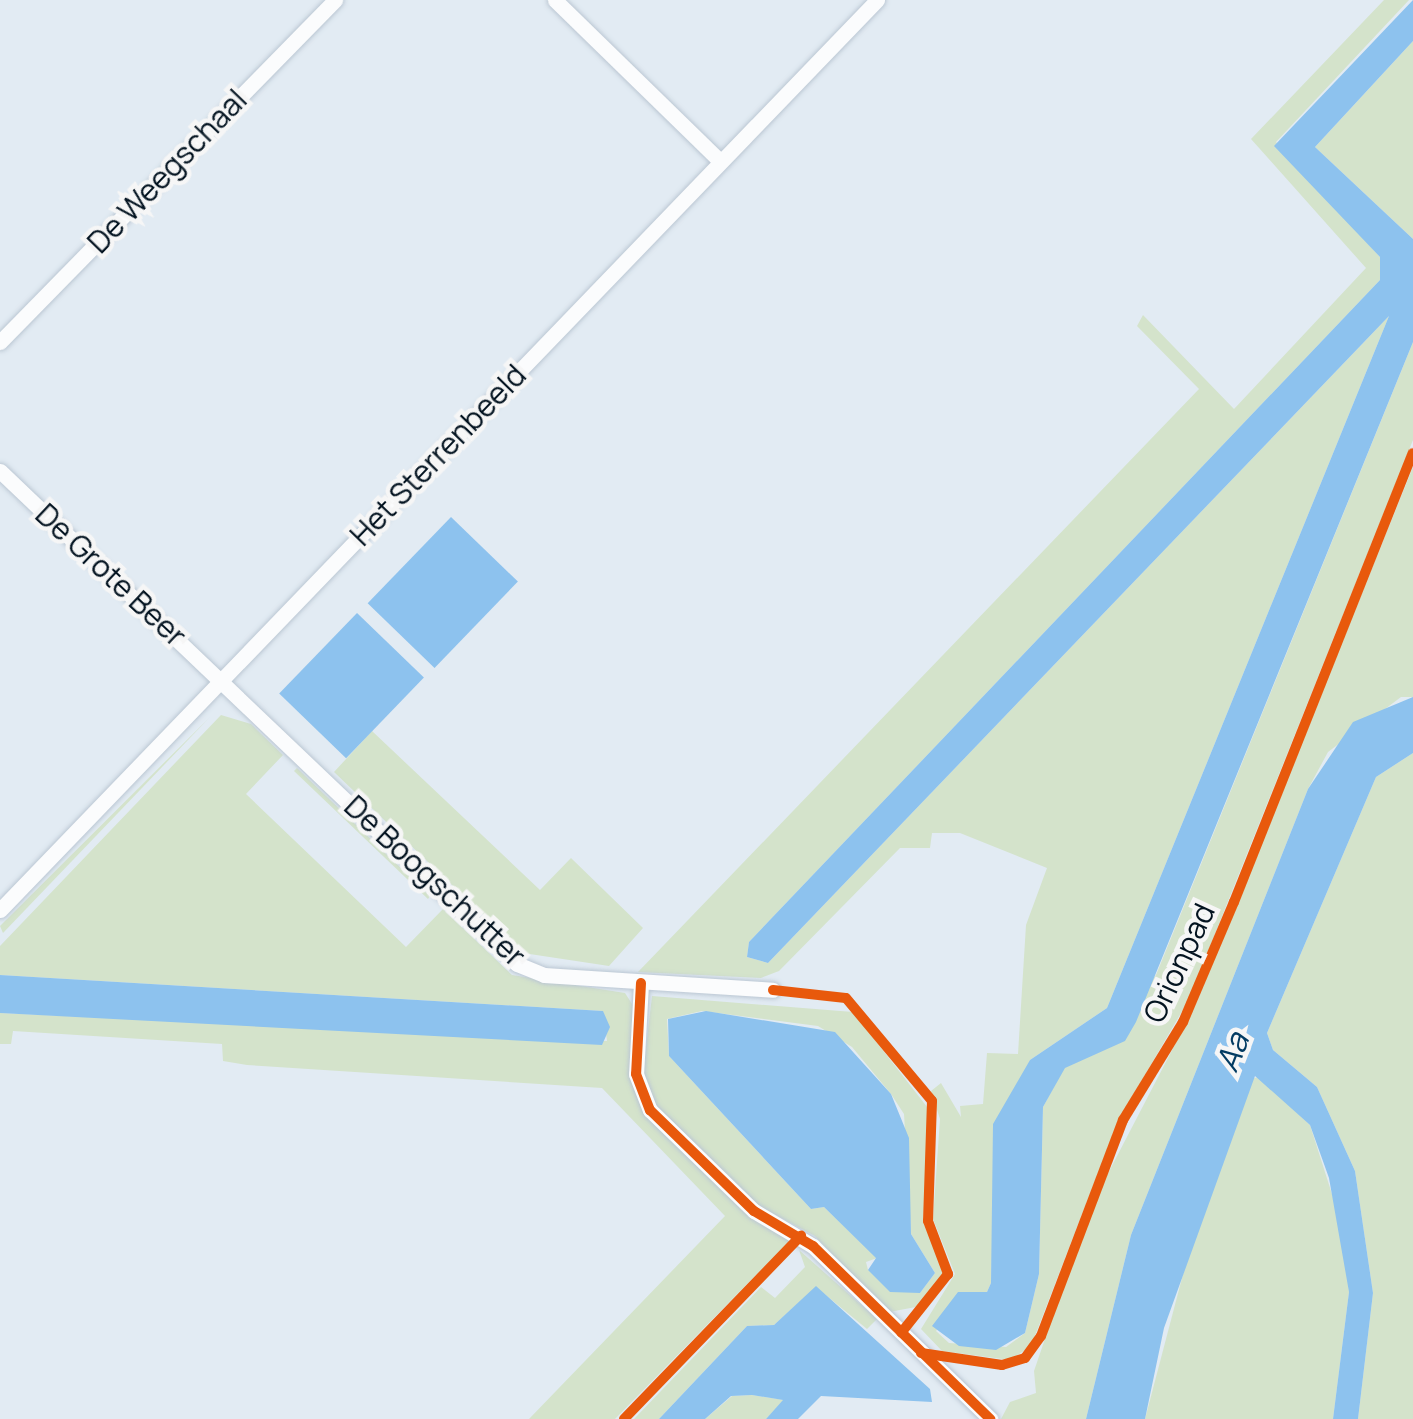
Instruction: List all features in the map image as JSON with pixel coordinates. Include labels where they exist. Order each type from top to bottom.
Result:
[{"type":"street","name":"De Weegschaal","points":[[0,342],[335,0]]},
{"type":"street","points":[[555,0],[720,161]]},
{"type":"street","name":"Het Sterrenbeeld","points":[[0,910],[877,0]]},
{"type":"street","name":"De Grote Beer","points":[[0,471],[222,680]]},
{"type":"street","name":"De Boogschutter","points":[[222,680],[517,964],[641,983],[773,990]]},
{"type":"street","points":[[641,983],[636,1074],[650,1110],[754,1211],[814,1246],[990,1419]]},
{"type":"green space","points":[[1384,0],[1409,0],[1276,142],[1380,257],[1380,280],[749,942],[747,957],[768,963],[1389,316],[1107,1008],[1030,1060],[995,1185],[991,1283],[987,1292],[965,1292],[936,1331],[949,1343],[1006,1347],[1025,1333],[1039,1274],[1043,1107],[1064,1068],[1156,975],[1413,342],[1413,440],[1188,1001],[1118,1121],[1031,1346],[1010,1360],[942,1351],[921,1329],[955,1274],[933,1219],[940,1119],[931,1091],[941,1083],[961,1117],[960,1106],[983,1104],[987,1053],[1018,1054],[1026,925],[1047,868],[960,833],[932,833],[930,848],[900,848],[779,971],[761,978],[638,972],[1199,389],[1137,326],[1143,315],[1234,409],[1366,268],[1251,139]]},
{"type":"green space","points":[[1413,41],[1413,239],[1315,147]]},
{"type":"green space","points":[[1413,467],[1413,697],[1401,697],[1328,752],[1308,789],[1131,1235],[1086,1419],[1001,1419],[1010,1402],[1036,1393],[1034,1371],[1089,1210],[1196,1004]]},
{"type":"green space","points":[[221,715],[251,724],[283,755],[246,794],[406,947],[443,909],[512,975],[625,993],[634,1007],[629,1075],[644,1114],[749,1215],[791,1239],[615,1419],[529,1419],[725,1216],[602,1088],[247,1065],[223,1061],[222,1044],[13,1031],[11,1044],[0,1044],[0,1013],[607,1041],[603,1011],[0,975],[0,946]]},
{"type":"green space","points":[[210,717],[3,933],[0,926]]},
{"type":"green space","points":[[372,731],[540,890],[571,858],[643,928],[609,966],[523,953],[334,772]]},
{"type":"green space","points":[[1413,753],[1413,1419],[1358,1419],[1373,1293],[1355,1171],[1317,1087],[1273,1050],[1267,1033],[1376,777]]},
{"type":"green space","points":[[297,768],[430,896],[428,899],[294,771]]},
{"type":"green space","points":[[652,996],[853,1012],[931,1112],[923,1222],[945,1274],[921,1306],[884,1313],[815,1236],[759,1206],[655,1105],[643,1074]],"holes":[[[702,1011],[818,1026],[852,1047],[904,1114],[911,1234],[935,1273],[920,1293],[868,1270],[866,1262],[877,1258],[824,1207],[811,1209],[669,1056],[667,1019]]]},
{"type":"green space","points":[[1259,1077],[1310,1125],[1345,1235],[1349,1292],[1333,1419],[1145,1419],[1187,1259],[1250,1079]]},
{"type":"green space","points":[[799,1250],[877,1319],[867,1329],[816,1287],[774,1325],[747,1326],[659,1419],[634,1419],[761,1287],[775,1298],[805,1267]]},
{"type":"green space","points":[[732,1396],[784,1400],[766,1419],[705,1419]]},
{"type":"water","points":[[1413,0],[1413,41],[1315,147],[1413,239],[1413,342],[1136,1022],[1125,1041],[1065,1068],[1043,1107],[1039,1274],[1025,1333],[996,1350],[959,1346],[932,1326],[958,1292],[987,1292],[991,1283],[993,1124],[1030,1060],[1107,1008],[1389,316],[768,963],[747,957],[749,942],[1380,280],[1380,257],[1274,146]]},
{"type":"water","points":[[451,517],[518,582],[435,668],[368,603]]},
{"type":"water","points":[[357,613],[424,678],[346,758],[279,694]]},
{"type":"water","name":"Aa","points":[[1413,697],[1413,753],[1376,777],[1267,1033],[1273,1050],[1317,1087],[1355,1171],[1373,1293],[1358,1419],[1333,1419],[1349,1292],[1329,1178],[1310,1125],[1255,1076],[1164,1328],[1145,1419],[1086,1419],[1131,1235],[1308,789],[1353,722]]},
{"type":"water","points":[[0,975],[603,1011],[610,1027],[602,1045],[0,1013]]},
{"type":"water","points":[[706,1011],[835,1032],[891,1094],[909,1138],[911,1234],[935,1273],[920,1293],[890,1292],[868,1270],[876,1258],[824,1207],[811,1209],[669,1056],[668,1019]]},
{"type":"water","points":[[816,1286],[930,1389],[932,1402],[821,1396],[798,1419],[766,1419],[783,1400],[731,1396],[705,1419],[659,1419],[747,1326],[774,1325]]},
{"type":"cycle path","name":"Orionpad","points":[[921,1353],[1002,1365],[1025,1358],[1041,1336],[1123,1120],[1183,1022],[1234,902],[1413,453]]},
{"type":"cycle path","points":[[641,983],[636,1074],[650,1110],[754,1211],[813,1246],[990,1419]]},
{"type":"cycle path","points":[[773,990],[846,998],[932,1101],[928,1221],[948,1274],[901,1333]]},
{"type":"cycle path","points":[[624,1419],[801,1236]]}]
